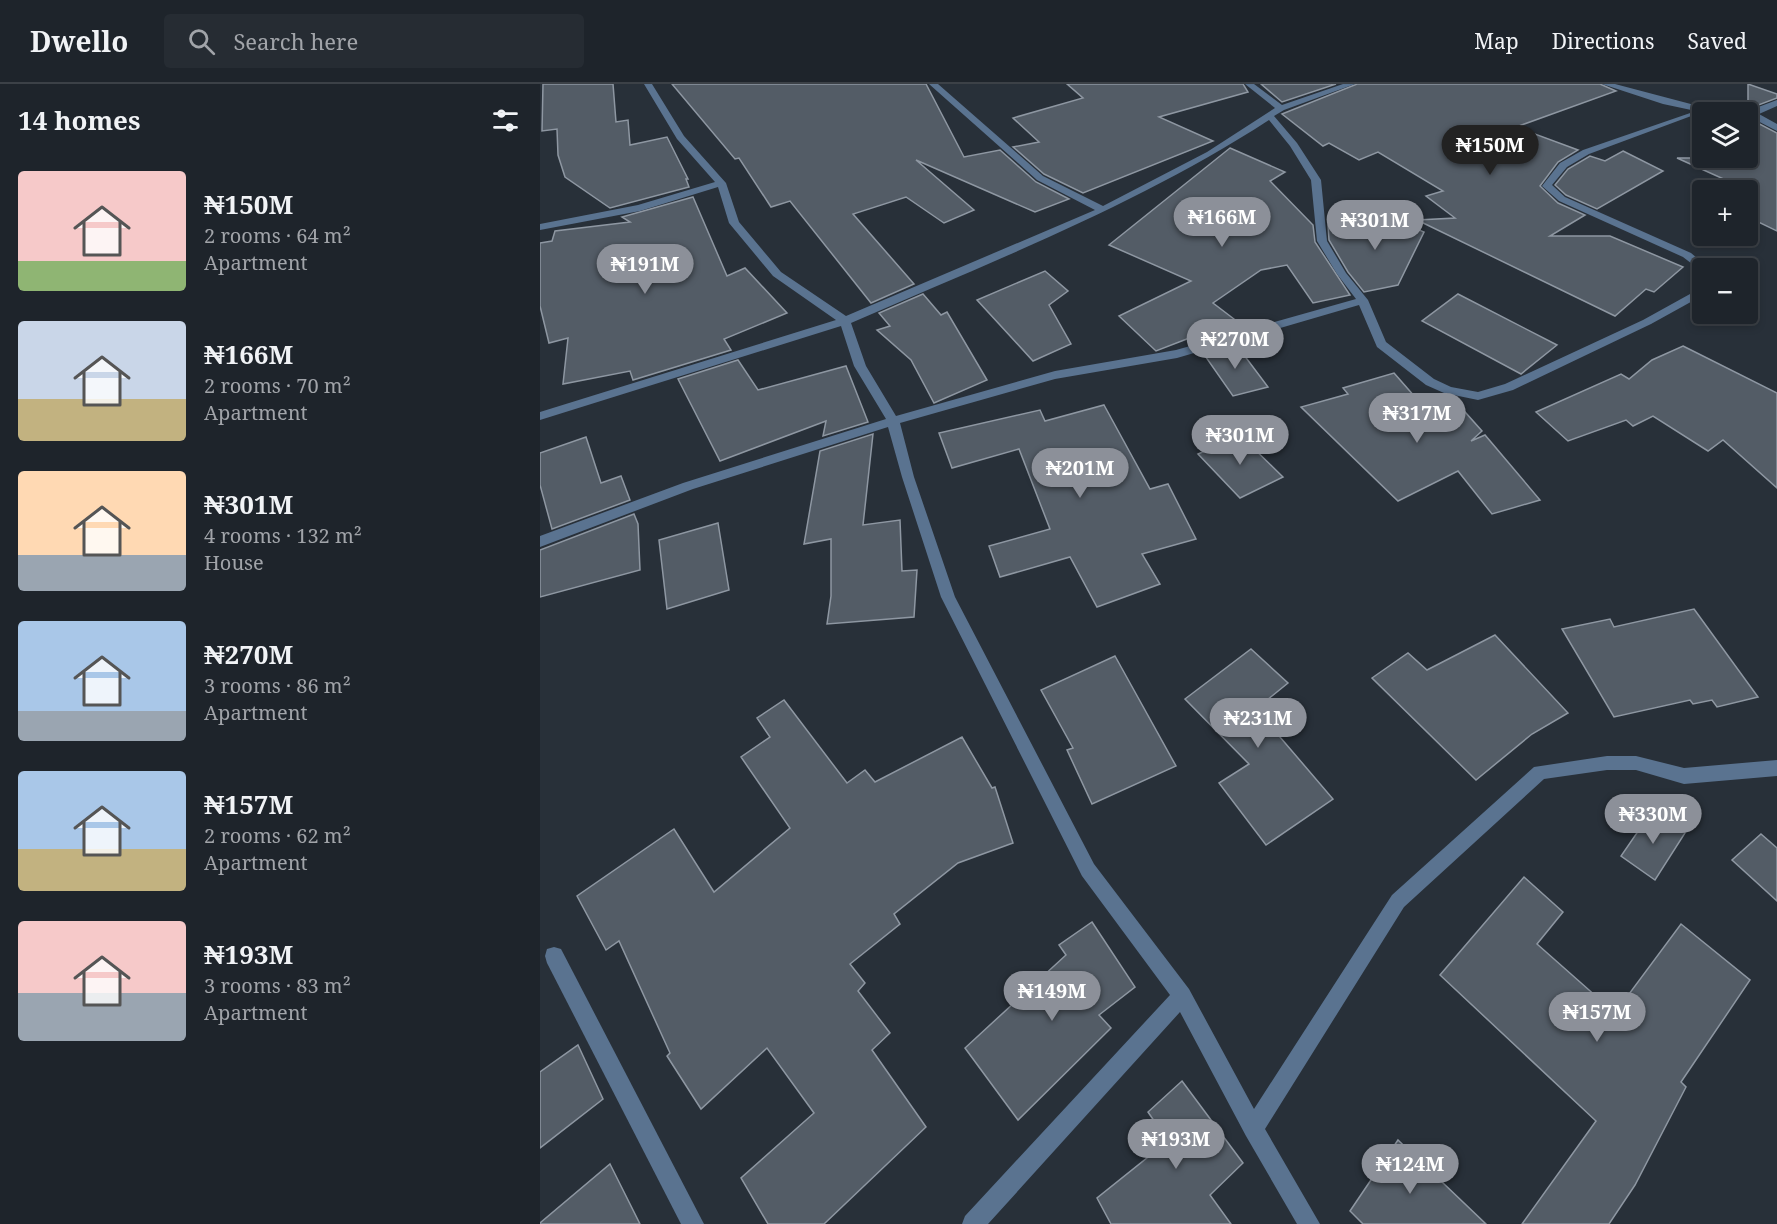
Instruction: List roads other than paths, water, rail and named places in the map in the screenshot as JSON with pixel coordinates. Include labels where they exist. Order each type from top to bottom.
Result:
[{"type":"street","points":[[648,84],[680,137],[721,183],[734,223],[777,274],[845,321],[860,366],[893,421],[908,477],[948,597],[1088,870],[1182,996],[1253,1129],[1309,1224]]},
{"type":"street","points":[[933,84],[1040,178],[1103,210]]},
{"type":"street","points":[[1249,84],[1281,108]]},
{"type":"street","points":[[540,416],[845,321],[1103,210],[1210,154],[1281,108],[1351,84]]},
{"type":"street","points":[[1606,84],[1666,102],[1679,102],[1692,106]]},
{"type":"street","points":[[1666,102],[1682,115]]},
{"type":"street","points":[[1758,111],[1777,103]]},
{"type":"street","points":[[1692,113],[1682,115],[1624,139],[1600,145],[1569,161],[1553,174],[1547,186],[1562,199],[1692,259]]},
{"type":"street","points":[[1269,115],[1294,145],[1316,180],[1322,241],[1342,274],[1363,300],[1381,344],[1430,382],[1448,390],[1478,396],[1509,387],[1647,322],[1692,297]]},
{"type":"street","points":[[1758,118],[1777,128]]},
{"type":"street","points":[[540,227],[640,208],[721,183]]},
{"type":"street","points":[[540,542],[688,486],[893,421],[1055,375],[1177,354],[1363,300]]},
{"type":"street","points":[[1253,1129],[1398,901],[1540,772],[1607,763],[1636,763],[1684,776],[1777,768]]},
{"type":"street","points":[[554,956],[693,1224]]},
{"type":"street","points":[[973,1224],[1182,996]]}]
